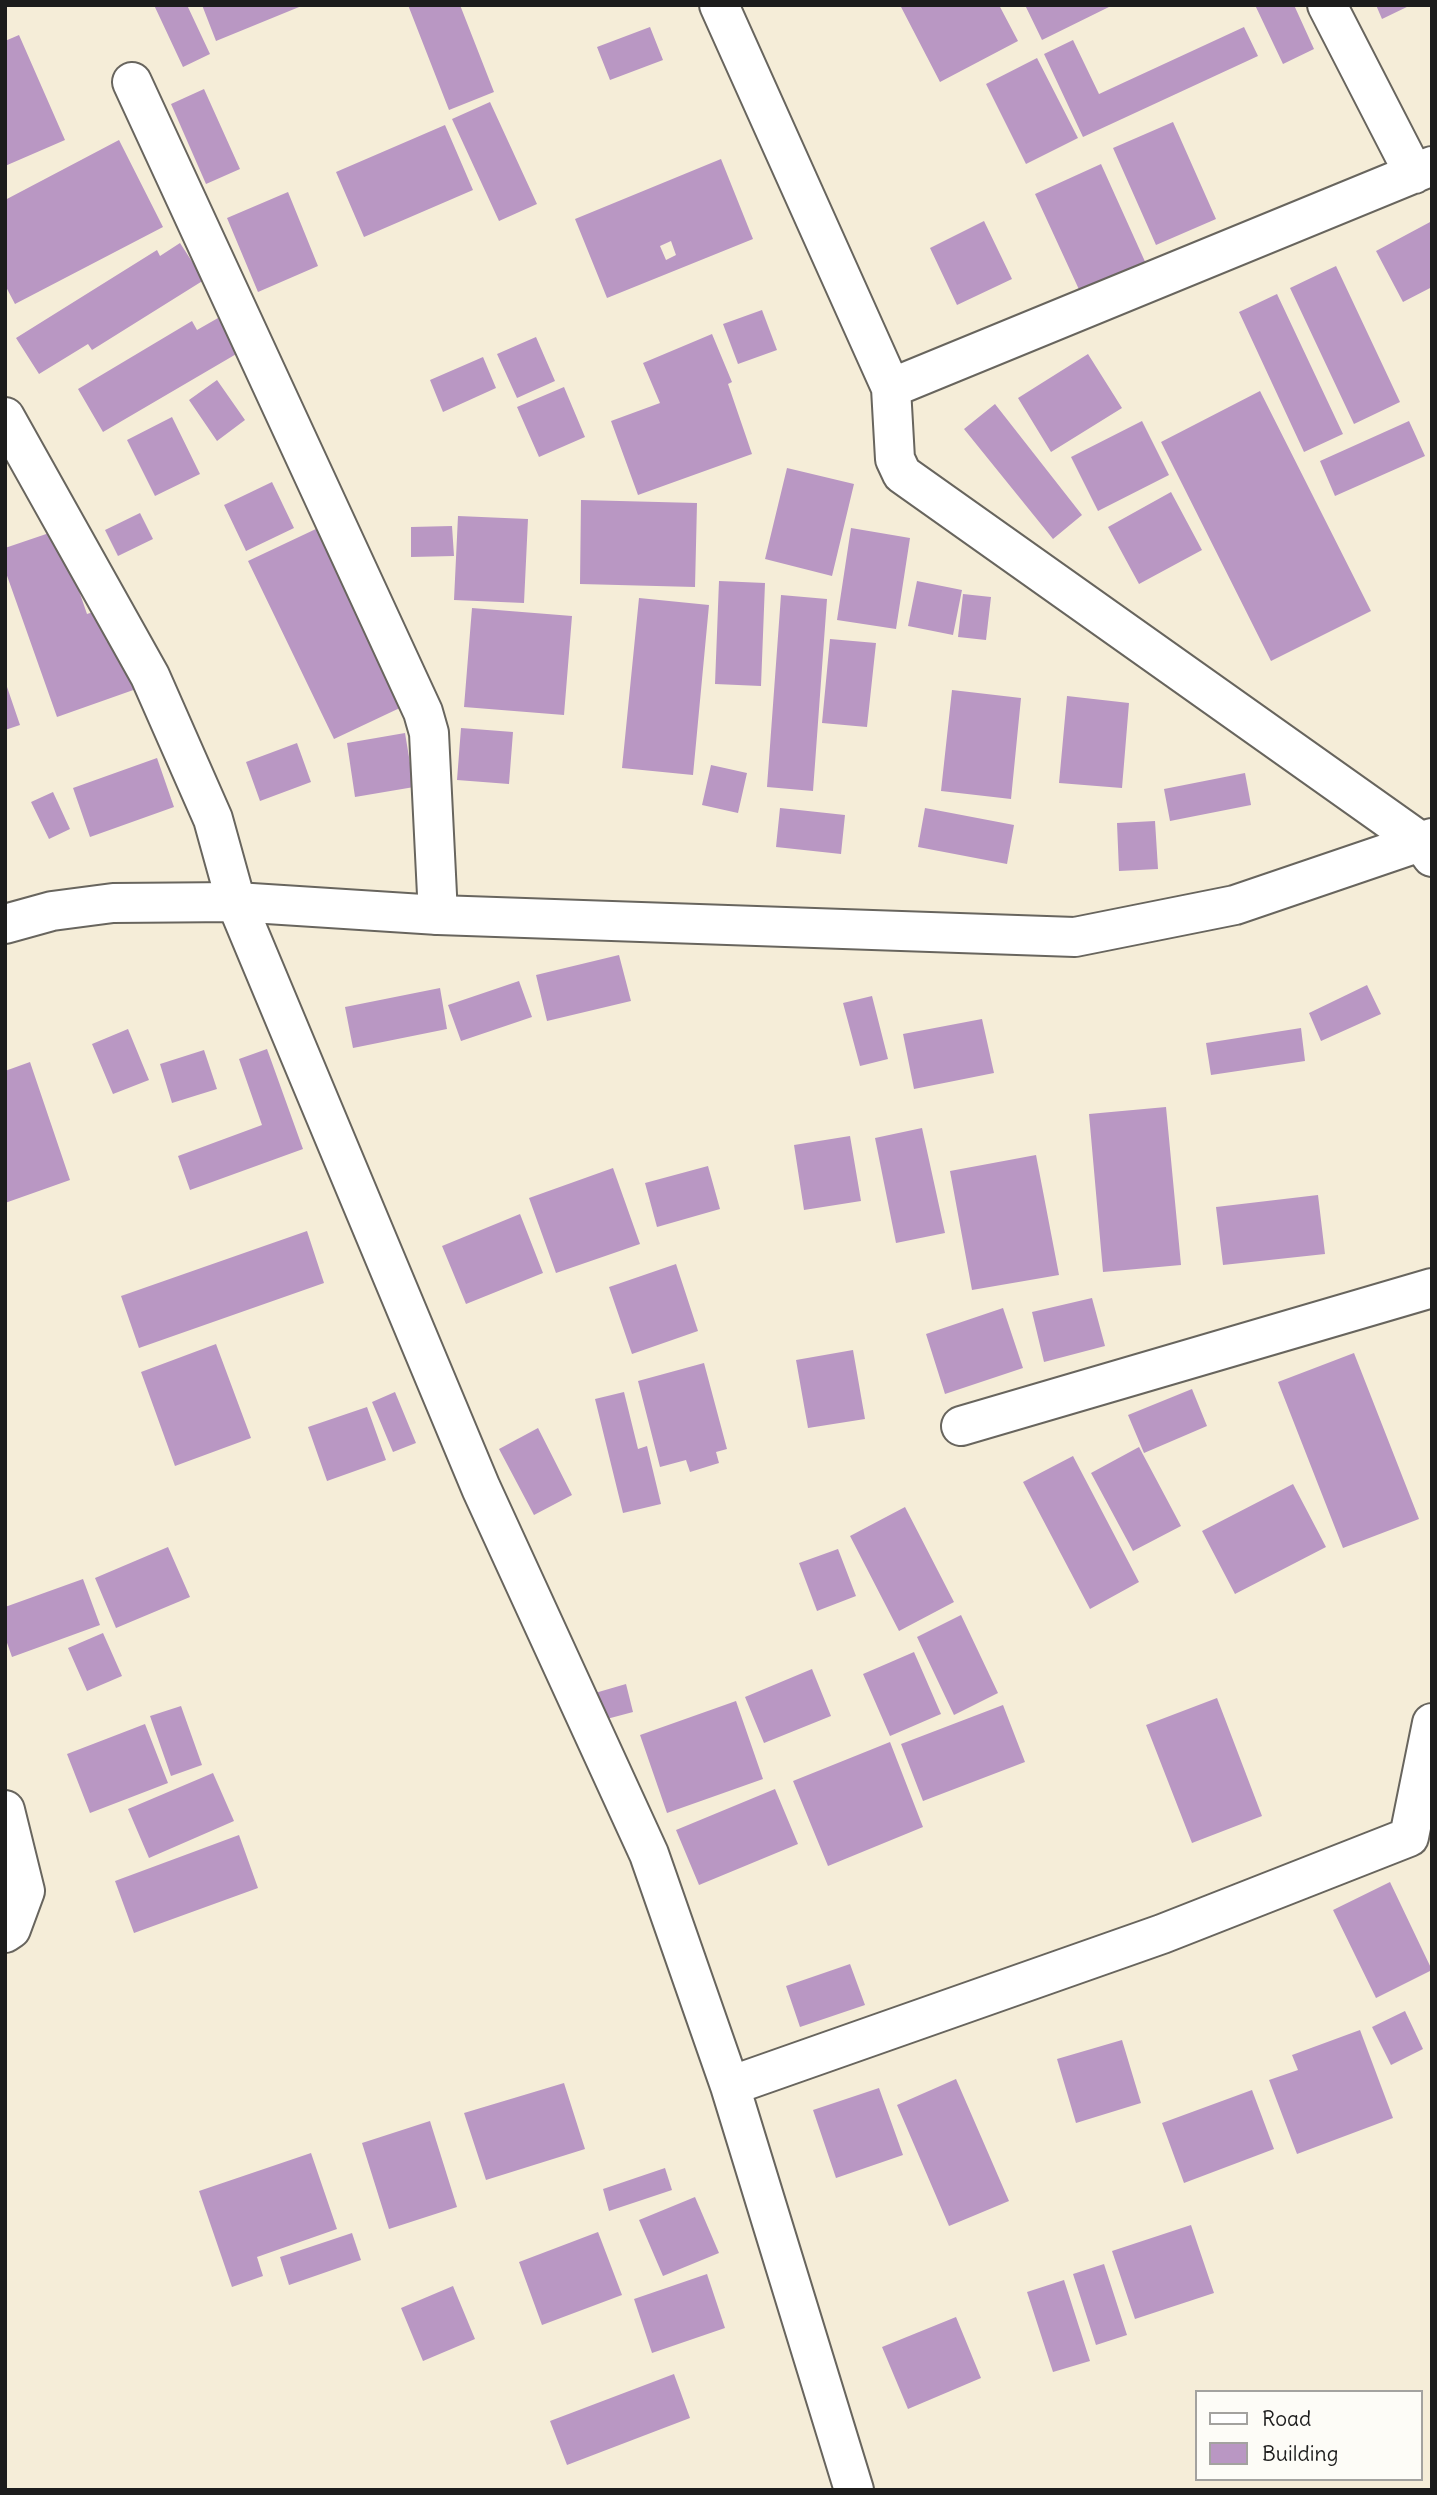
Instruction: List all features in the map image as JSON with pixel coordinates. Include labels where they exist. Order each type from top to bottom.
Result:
[{"type":"street","points":[[719,5],[891,388],[895,459],[902,474],[1428,845]]},
{"type":"street","points":[[891,388],[1423,170],[1327,5]]},
{"type":"street","points":[[132,82],[423,712],[429,733],[438,915]]},
{"type":"street","points":[[5,417],[150,676],[213,820],[236,902],[481,1489],[649,1854],[730,2086],[854,2490]]},
{"type":"street","points":[[5,924],[52,911],[113,903],[236,902],[438,915],[1075,937],[1236,905],[1428,845]]},
{"type":"street","points":[[961,1426],[1432,1288]]},
{"type":"street","points":[[730,2086],[1162,1934],[1409,1837],[1432,1723]]},
{"type":"street","points":[[5,1810],[25,1891],[11,1929],[5,1933]]},
{"type":"building","points":[[154,5],[187,5],[210,54],[183,67]]},
{"type":"building","points":[[202,5],[304,5],[216,41]]},
{"type":"building","points":[[408,5],[460,5],[494,92],[449,110]]},
{"type":"building","points":[[900,5],[999,5],[1018,41],[940,82]]},
{"type":"building","points":[[1025,5],[1113,5],[1042,40]]},
{"type":"building","points":[[1255,5],[1294,5],[1314,49],[1283,64]]},
{"type":"building","points":[[1376,5],[1411,5],[1382,19]]},
{"type":"building","points":[[650,27],[663,60],[610,80],[597,47]]},
{"type":"building","points":[[1244,27],[1258,56],[1083,137],[1044,54],[1073,40],[1099,94]]},
{"type":"building","points":[[19,35],[65,140],[5,166],[5,41]]},
{"type":"building","points":[[1037,58],[1078,138],[1026,164],[986,84]]},
{"type":"building","points":[[204,89],[240,169],[206,184],[171,104]]},
{"type":"building","points":[[490,102],[537,204],[499,221],[452,119]]},
{"type":"building","points":[[1173,122],[1216,219],[1156,245],[1113,148]]},
{"type":"building","points":[[445,125],[473,190],[364,237],[336,172]]},
{"type":"building","points":[[119,140],[163,227],[15,304],[5,285],[5,200]]},
{"type":"building","points":[[721,159],[753,239],[607,298],[575,219]],"holes":[[[671,241],[676,255],[666,260],[660,246]]]},
{"type":"building","points":[[1101,164],[1147,266],[1082,296],[1035,194]]},
{"type":"building","points":[[288,192],[318,266],[258,292],[227,218]]},
{"type":"building","points":[[984,221],[1012,279],[957,305],[930,248]]},
{"type":"building","points":[[1432,221],[1432,287],[1403,302],[1376,251]]},
{"type":"building","points":[[180,243],[204,280],[92,350],[88,344],[39,374],[16,338],[157,250],[160,256]]},
{"type":"building","points":[[1336,266],[1400,402],[1354,424],[1290,288]]},
{"type":"building","points":[[1277,294],[1343,434],[1304,452],[1239,312]]},
{"type":"building","points":[[762,310],[777,350],[738,364],[723,324]]},
{"type":"building","points":[[218,318],[238,353],[103,432],[78,389],[192,321],[197,330]]},
{"type":"building","points":[[712,334],[732,382],[728,384],[752,454],[638,495],[611,421],[660,403],[643,363]]},
{"type":"building","points":[[536,337],[555,381],[517,398],[497,354]]},
{"type":"building","points":[[1088,354],[1122,408],[1051,452],[1018,398]]},
{"type":"building","points":[[483,357],[496,388],[443,412],[430,380]]},
{"type":"building","points":[[217,380],[245,420],[217,441],[189,400]]},
{"type":"building","points":[[564,387],[585,437],[539,457],[517,407]]},
{"type":"building","points":[[1260,391],[1371,611],[1271,661],[1161,442]]},
{"type":"building","points":[[995,404],[1082,515],[1053,539],[964,429]]},
{"type":"building","points":[[172,417],[200,474],[155,496],[127,440]]},
{"type":"building","points":[[1142,421],[1169,475],[1098,511],[1071,457]]},
{"type":"building","points":[[1409,421],[1425,456],[1335,496],[1320,461]]},
{"type":"building","points":[[787,468],[854,484],[832,576],[765,559]]},
{"type":"building","points":[[272,482],[294,528],[246,551],[224,505]]},
{"type":"building","points":[[1171,492],[1202,550],[1139,584],[1108,527]]},
{"type":"building","points":[[581,500],[697,503],[695,587],[580,584]]},
{"type":"building","points":[[140,513],[153,539],[118,556],[105,530]]},
{"type":"building","points":[[458,516],[528,519],[524,603],[454,600]]},
{"type":"building","points":[[452,526],[454,556],[411,557],[411,527]]},
{"type":"building","points":[[318,528],[404,706],[334,739],[248,561]]},
{"type":"building","points":[[851,528],[910,538],[896,629],[837,620]]},
{"type":"building","points":[[58,530],[87,614],[96,611],[107,642],[111,641],[118,661],[128,658],[139,688],[57,717],[5,570],[5,548]]},
{"type":"building","points":[[719,581],[765,583],[761,686],[715,684]]},
{"type":"building","points":[[917,581],[962,590],[953,635],[908,626]]},
{"type":"building","points":[[963,594],[991,597],[986,640],[958,637]]},
{"type":"building","points":[[781,595],[827,599],[813,791],[767,787]]},
{"type":"building","points":[[639,598],[709,605],[693,775],[622,768]]},
{"type":"building","points":[[472,608],[572,616],[564,715],[464,707]]},
{"type":"building","points":[[830,639],[876,643],[867,727],[822,723]]},
{"type":"building","points":[[5,681],[20,725],[5,730]]},
{"type":"building","points":[[952,690],[1021,698],[1011,799],[941,791]]},
{"type":"building","points":[[1067,696],[1129,703],[1122,788],[1059,783]]},
{"type":"building","points":[[461,728],[513,732],[509,784],[457,780]]},
{"type":"building","points":[[405,733],[414,787],[355,797],[347,743]]},
{"type":"building","points":[[297,743],[311,782],[260,801],[246,762]]},
{"type":"building","points":[[157,758],[174,807],[90,837],[73,788]]},
{"type":"building","points":[[711,765],[747,773],[738,813],[702,805]]},
{"type":"building","points":[[1245,773],[1251,805],[1170,821],[1164,789]]},
{"type":"building","points":[[53,792],[70,829],[49,839],[31,802]]},
{"type":"building","points":[[780,808],[845,815],[841,854],[776,847]]},
{"type":"building","points":[[925,808],[1014,825],[1007,864],[918,847]]},
{"type":"building","points":[[1155,821],[1158,869],[1119,871],[1117,823]]},
{"type":"building","points":[[619,955],[631,1001],[547,1021],[536,975]]},
{"type":"building","points":[[519,981],[532,1017],[461,1041],[448,1005]]},
{"type":"building","points":[[1367,985],[1381,1014],[1321,1041],[1309,1013]]},
{"type":"building","points":[[440,988],[447,1029],[353,1048],[345,1007]]},
{"type":"building","points":[[872,996],[888,1059],[860,1066],[843,1003]]},
{"type":"building","points":[[982,1019],[994,1073],[914,1089],[903,1034]]},
{"type":"building","points":[[1301,1028],[1305,1061],[1211,1075],[1206,1043]]},
{"type":"building","points":[[128,1029],[149,1080],[113,1094],[92,1044]]},
{"type":"building","points":[[267,1049],[303,1149],[190,1190],[178,1156],[262,1125],[239,1059]]},
{"type":"building","points":[[204,1050],[217,1089],[172,1103],[160,1064]]},
{"type":"building","points":[[30,1062],[70,1180],[5,1203],[5,1071]]},
{"type":"building","points":[[1166,1107],[1181,1265],[1103,1272],[1089,1114]]},
{"type":"building","points":[[922,1128],[945,1233],[896,1243],[875,1138]]},
{"type":"building","points":[[850,1136],[861,1201],[804,1210],[794,1145]]},
{"type":"building","points":[[1036,1155],[1059,1275],[972,1290],[950,1171]]},
{"type":"building","points":[[708,1166],[720,1209],[657,1227],[645,1183]]},
{"type":"building","points":[[613,1168],[640,1244],[556,1273],[529,1198]]},
{"type":"building","points":[[1318,1195],[1325,1254],[1223,1265],[1216,1207]]},
{"type":"building","points":[[520,1214],[543,1273],[466,1304],[442,1246]]},
{"type":"building","points":[[307,1231],[324,1283],[139,1348],[121,1296]]},
{"type":"building","points":[[676,1264],[698,1331],[632,1354],[609,1287]]},
{"type":"building","points":[[1092,1298],[1105,1346],[1044,1362],[1032,1312]]},
{"type":"building","points":[[1003,1308],[1023,1368],[945,1394],[926,1334]]},
{"type":"building","points":[[216,1344],[251,1438],[175,1466],[141,1372]]},
{"type":"building","points":[[853,1350],[865,1419],[808,1428],[796,1360]]},
{"type":"building","points":[[1354,1353],[1419,1519],[1343,1548],[1278,1382]]},
{"type":"building","points":[[704,1363],[727,1449],[716,1452],[719,1463],[690,1472],[686,1460],[660,1467],[638,1381]]},
{"type":"building","points":[[1192,1389],[1207,1426],[1144,1453],[1128,1415]]},
{"type":"building","points":[[395,1392],[416,1443],[393,1452],[372,1402]]},
{"type":"building","points":[[624,1392],[638,1449],[647,1446],[661,1504],[623,1513],[595,1399]]},
{"type":"building","points":[[367,1407],[386,1460],[327,1481],[308,1427]]},
{"type":"building","points":[[538,1428],[572,1495],[534,1515],[499,1449]]},
{"type":"building","points":[[1139,1447],[1181,1526],[1133,1551],[1091,1473]]},
{"type":"building","points":[[1073,1456],[1139,1582],[1090,1609],[1023,1482]]},
{"type":"building","points":[[1293,1484],[1326,1547],[1235,1594],[1202,1531]]},
{"type":"building","points":[[905,1507],[954,1602],[899,1631],[850,1536]]},
{"type":"building","points":[[168,1547],[190,1597],[116,1628],[95,1578]]},
{"type":"building","points":[[838,1549],[856,1596],[817,1611],[799,1563]]},
{"type":"building","points":[[83,1579],[100,1625],[12,1657],[5,1637],[5,1607]]},
{"type":"building","points":[[961,1615],[998,1693],[954,1715],[917,1637]]},
{"type":"building","points":[[103,1633],[122,1676],[87,1691],[68,1648]]},
{"type":"building","points":[[914,1652],[941,1714],[890,1736],[863,1674]]},
{"type":"building","points":[[812,1669],[831,1716],[764,1743],[745,1697]]},
{"type":"building","points":[[626,1684],[633,1712],[603,1720],[595,1693]]},
{"type":"building","points":[[1217,1698],[1262,1816],[1192,1843],[1146,1725]]},
{"type":"building","points":[[736,1701],[763,1779],[667,1813],[640,1735]]},
{"type":"building","points":[[1003,1705],[1025,1762],[923,1801],[901,1744]]},
{"type":"building","points":[[181,1706],[202,1765],[171,1776],[150,1716]]},
{"type":"building","points":[[145,1724],[168,1783],[90,1813],[67,1754]]},
{"type":"building","points":[[890,1742],[923,1827],[828,1866],[793,1781]]},
{"type":"building","points":[[213,1773],[234,1821],[149,1858],[128,1809]]},
{"type":"building","points":[[775,1789],[798,1844],[699,1885],[676,1830]]},
{"type":"building","points":[[239,1835],[258,1888],[134,1933],[115,1881]]},
{"type":"building","points":[[1390,1882],[1432,1970],[1376,1998],[1333,1910]]},
{"type":"building","points":[[850,1964],[865,2005],[800,2027],[786,1986]]},
{"type":"building","points":[[1405,2011],[1423,2049],[1391,2065],[1372,2027]]},
{"type":"building","points":[[1360,2030],[1393,2118],[1297,2154],[1269,2080],[1298,2070],[1292,2055]]},
{"type":"building","points":[[1122,2040],[1141,2103],[1076,2123],[1057,2059]]},
{"type":"building","points":[[956,2079],[1009,2201],[949,2226],[897,2105]]},
{"type":"building","points":[[564,2083],[585,2149],[486,2180],[464,2113]]},
{"type":"building","points":[[879,2088],[903,2155],[836,2178],[813,2110]]},
{"type":"building","points":[[1252,2090],[1274,2149],[1184,2183],[1162,2123]]},
{"type":"building","points":[[430,2121],[457,2207],[389,2229],[362,2143]]},
{"type":"building","points":[[311,2153],[337,2229],[257,2257],[263,2276],[232,2287],[199,2191]]},
{"type":"building","points":[[665,2168],[672,2190],[609,2211],[603,2189]]},
{"type":"building","points":[[695,2197],[719,2253],[663,2276],[639,2220]]},
{"type":"building","points":[[1191,2225],[1214,2293],[1135,2319],[1112,2251]]},
{"type":"building","points":[[598,2232],[622,2295],[542,2325],[519,2262]]},
{"type":"building","points":[[352,2233],[361,2260],[289,2285],[280,2257]]},
{"type":"building","points":[[1104,2264],[1127,2335],[1096,2345],[1073,2274]]},
{"type":"building","points":[[707,2274],[725,2328],[652,2353],[634,2299]]},
{"type":"building","points":[[1064,2280],[1090,2361],[1053,2372],[1027,2292]]},
{"type":"building","points":[[453,2286],[475,2339],[423,2361],[401,2308]]},
{"type":"building","points":[[956,2317],[981,2378],[908,2409],[882,2347]]},
{"type":"building","points":[[674,2374],[690,2418],[567,2465],[550,2421]]}]
